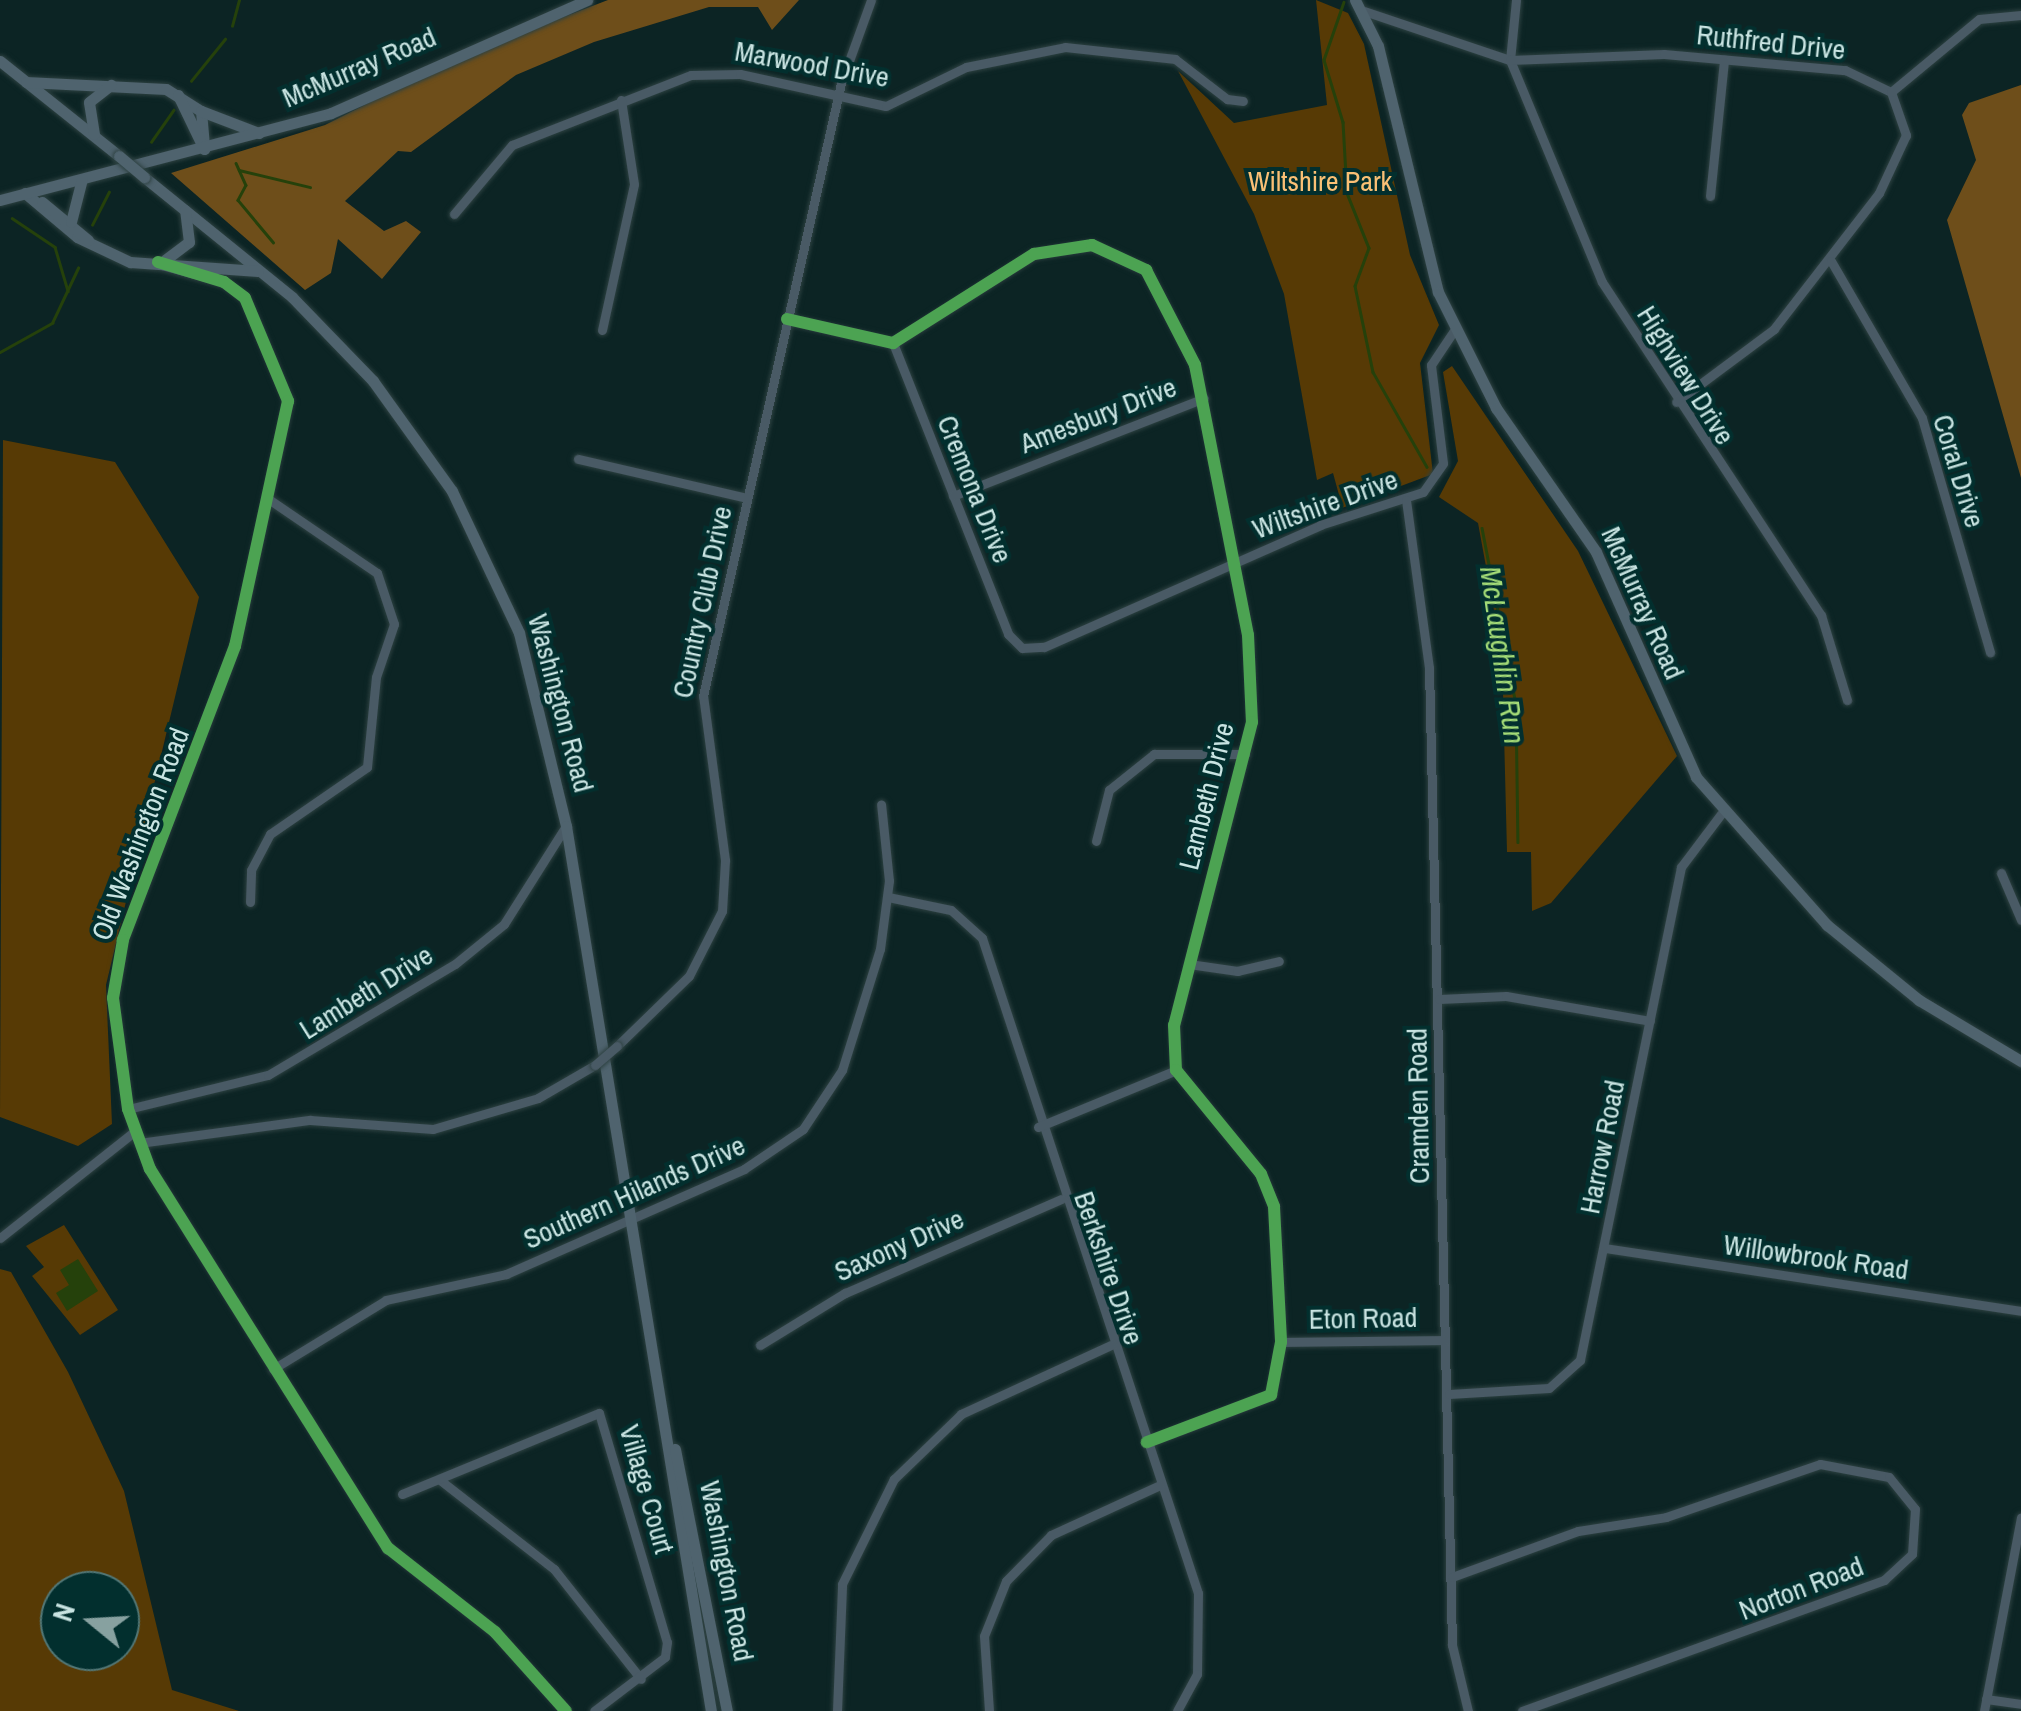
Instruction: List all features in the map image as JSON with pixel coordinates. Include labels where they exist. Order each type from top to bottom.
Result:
[{"type":"main road","name":"McMurray Road","points":[[0,200],[263,134],[587,0]]},
{"type":"main road","name":"McMurray Road","points":[[1359,5],[1419,244],[1454,329],[1496,408],[1596,552],[1685,756],[1722,814],[1864,958],[2021,1061]]},
{"type":"main road","name":"Washington Road","points":[[0,61],[263,272],[373,381],[470,522],[535,681],[566,826],[672,1441],[711,1711]]},
{"type":"main road","points":[[26,82],[112,84],[178,95],[201,111],[263,134]]},
{"type":"main road","points":[[96,138],[88,107],[112,84]]},
{"type":"main road","points":[[178,95],[204,149]]},
{"type":"main road","points":[[201,111],[204,149]]},
{"type":"main road","points":[[71,222],[82,179]]},
{"type":"main road","points":[[25,193],[71,222],[88,240]]},
{"type":"main road","points":[[25,193],[88,240],[130,262],[263,272]]},
{"type":"main road","points":[[158,262],[187,247],[185,210]]},
{"type":"main road","name":"Washington Road","points":[[672,1441],[728,1711]]},
{"type":"street","name":"Country Club Drive","points":[[139,1144],[300,1120],[433,1130],[538,1098],[595,1066],[689,976],[722,910],[725,860],[703,696],[838,97],[871,0]]},
{"type":"street","points":[[1510,60],[1516,0]]},
{"type":"street","name":"Ruthfred Drive","points":[[1359,5],[1510,60],[1724,60],[1846,70],[1891,92]]},
{"type":"street","points":[[1676,402],[1740,362],[1831,262],[1899,161],[1906,135],[1891,92],[1979,19],[2021,15]]},
{"type":"street","name":"Marwood Drive","points":[[454,214],[512,145],[621,100],[716,71],[886,106],[966,67],[1065,47],[1175,60],[1242,101]]},
{"type":"street","name":"Highview Drive","points":[[1510,60],[1602,282],[1676,402],[1821,616],[1848,700]]},
{"type":"street","points":[[1710,196],[1724,60]]},
{"type":"street","points":[[602,330],[634,184],[621,100]]},
{"type":"street","name":"Lambeth Drive","points":[[892,343],[1034,254],[1092,245],[1146,270],[1166,295],[1204,398],[1253,678],[1244,754],[1174,1025],[1176,1070]]},
{"type":"street","name":"Old Washington Road","points":[[158,262],[232,286],[272,345],[288,401],[270,500],[224,681],[123,940],[113,998],[128,1109],[139,1144],[273,1369],[388,1548],[495,1632],[566,1711]]},
{"type":"street","name":"Coral Drive","points":[[1831,262],[1922,418],[1990,652]]},
{"type":"street","points":[[787,319],[892,343]]},
{"type":"street","name":"Wiltshire Drive","points":[[1022,648],[1044,647],[1234,563],[1406,500],[1444,463],[1431,365],[1454,329]]},
{"type":"street","name":"Cremona Drive","points":[[892,343],[1008,634],[1022,648]]},
{"type":"street","name":"Amesbury Drive","points":[[953,496],[1204,398]]},
{"type":"street","points":[[578,460],[746,498]]},
{"type":"street","points":[[250,902],[252,870],[270,834],[354,785],[366,767],[376,677],[394,624],[378,573],[270,500]]},
{"type":"street","name":"Cramden Road","points":[[1406,500],[1429,668],[1452,1645],[1468,1711]]},
{"type":"street","points":[[1096,841],[1108,790],[1154,754],[1244,754]]},
{"type":"street","name":"Southern Hilands Drive","points":[[273,1369],[386,1300],[490,1280],[758,1162],[812,1119],[846,1060],[888,897],[880,804]]},
{"type":"street","name":"Harrow Road","points":[[1448,1394],[1530,1392],[1566,1378],[1580,1360],[1681,867],[1722,814]]},
{"type":"street","name":"Lambeth Drive","points":[[128,1109],[268,1075],[455,964],[514,911],[566,826]]},
{"type":"street","points":[[2002,873],[2021,920]]},
{"type":"street","name":"Berkshire Drive","points":[[888,897],[951,910],[982,938],[1038,1127],[1201,1612],[1197,1674],[1177,1711]]},
{"type":"street","points":[[1188,964],[1236,971],[1279,961]]},
{"type":"street","points":[[1439,999],[1506,996],[1650,1021]]},
{"type":"street","points":[[1038,1127],[1176,1070],[1262,1174],[1274,1207],[1282,1342],[1271,1395],[1147,1442]]},
{"type":"street","points":[[0,1238],[135,1131]]},
{"type":"street","name":"Saxony Drive","points":[[760,1345],[831,1300],[1062,1199]]},
{"type":"street","name":"Willowbrook Road","points":[[1605,1248],[2021,1311]]},
{"type":"street","name":"Eton Road","points":[[1282,1342],[1446,1340]]},
{"type":"street","points":[[837,1711],[842,1584],[868,1514],[894,1479],[961,1414],[1111,1345]]},
{"type":"street","name":"Village Court","points":[[402,1494],[599,1413],[667,1642],[665,1657],[594,1711]]},
{"type":"street","name":"Norton Road","points":[[1452,1578],[1578,1530],[1666,1518],[1820,1464],[1889,1477],[1915,1509],[1912,1554],[1884,1580],[1522,1711]]},
{"type":"street","points":[[440,1480],[554,1569],[641,1679]]},
{"type":"street","points":[[989,1711],[984,1636],[1006,1582],[1051,1536],[1160,1485]]},
{"type":"street","points":[[1984,1711],[2021,1517]]},
{"type":"street","points":[[1986,1700],[2021,1704]]},
{"type":"green space","name":"Wiltshire Park","points":[[1316,0],[1348,13],[1364,44],[1410,255],[1439,325],[1420,363],[1433,474],[1318,517],[1318,504],[1339,495],[1333,473],[1317,480],[1284,294],[1254,214],[1178,71],[1234,123],[1327,105]]},
{"type":"green space","points":[[1452,366],[1578,551],[1677,756],[1551,903],[1532,911],[1531,852],[1507,852],[1502,654],[1478,523],[1439,497],[1458,461],[1443,372]]},
{"type":"green space","points":[[3,440],[115,462],[199,597],[106,985],[112,1124],[78,1146],[0,1117]]},
{"type":"green space","points":[[64,1225],[118,1310],[80,1335],[32,1276],[44,1267],[26,1246]]},
{"type":"green space","points":[[0,1269],[11,1272],[68,1372],[124,1491],[172,1690],[239,1711],[0,1711]]},
{"type":"shaded area","points":[[608,0],[799,0],[772,30],[758,7],[709,7],[594,42],[516,75],[411,152],[398,151],[345,201],[384,231],[406,221],[421,232],[382,279],[338,239],[331,273],[305,290],[171,173],[325,125],[462,56]]},
{"type":"shaded area","points":[[2021,85],[2021,478],[1947,220],[1976,160],[1962,115],[1969,103]]},
{"type":"shaded area","points":[[78,1259],[98,1291],[67,1311],[56,1293],[69,1285],[60,1270]]},
{"type":"waterway","name":"McLaughlin Run","points":[[232,26],[239,0]]},
{"type":"waterway","name":"McLaughlin Run","points":[[1344,2],[1324,60],[1343,122],[1347,193],[1369,248],[1355,286],[1373,372],[1427,467]]},
{"type":"waterway","name":"McLaughlin Run","points":[[191,81],[225,39]]},
{"type":"waterway","name":"McLaughlin Run","points":[[151,142],[173,110]]},
{"type":"waterway","points":[[236,163],[246,185],[238,200],[273,242]]},
{"type":"waterway","points":[[239,170],[310,187]]},
{"type":"waterway","name":"McLaughlin Run","points":[[92,225],[109,192]]},
{"type":"waterway","points":[[12,218],[55,247],[68,291]]},
{"type":"waterway","name":"McLaughlin Run","points":[[0,352],[52,323],[78,268]]},
{"type":"waterway","name":"McLaughlin Run","points":[[1482,528],[1516,704],[1518,842]]},
{"type":"cycle path","points":[[787,319],[893,343],[1034,254],[1092,245],[1146,270],[1195,365],[1248,635],[1252,722],[1174,1025],[1176,1070],[1261,1174],[1274,1207],[1281,1342],[1271,1395],[1147,1442]]},
{"type":"cycle path","points":[[158,262],[224,282],[245,298],[288,401],[235,646],[123,940],[113,998],[128,1109],[150,1169],[388,1548],[495,1632],[566,1711]]}]
